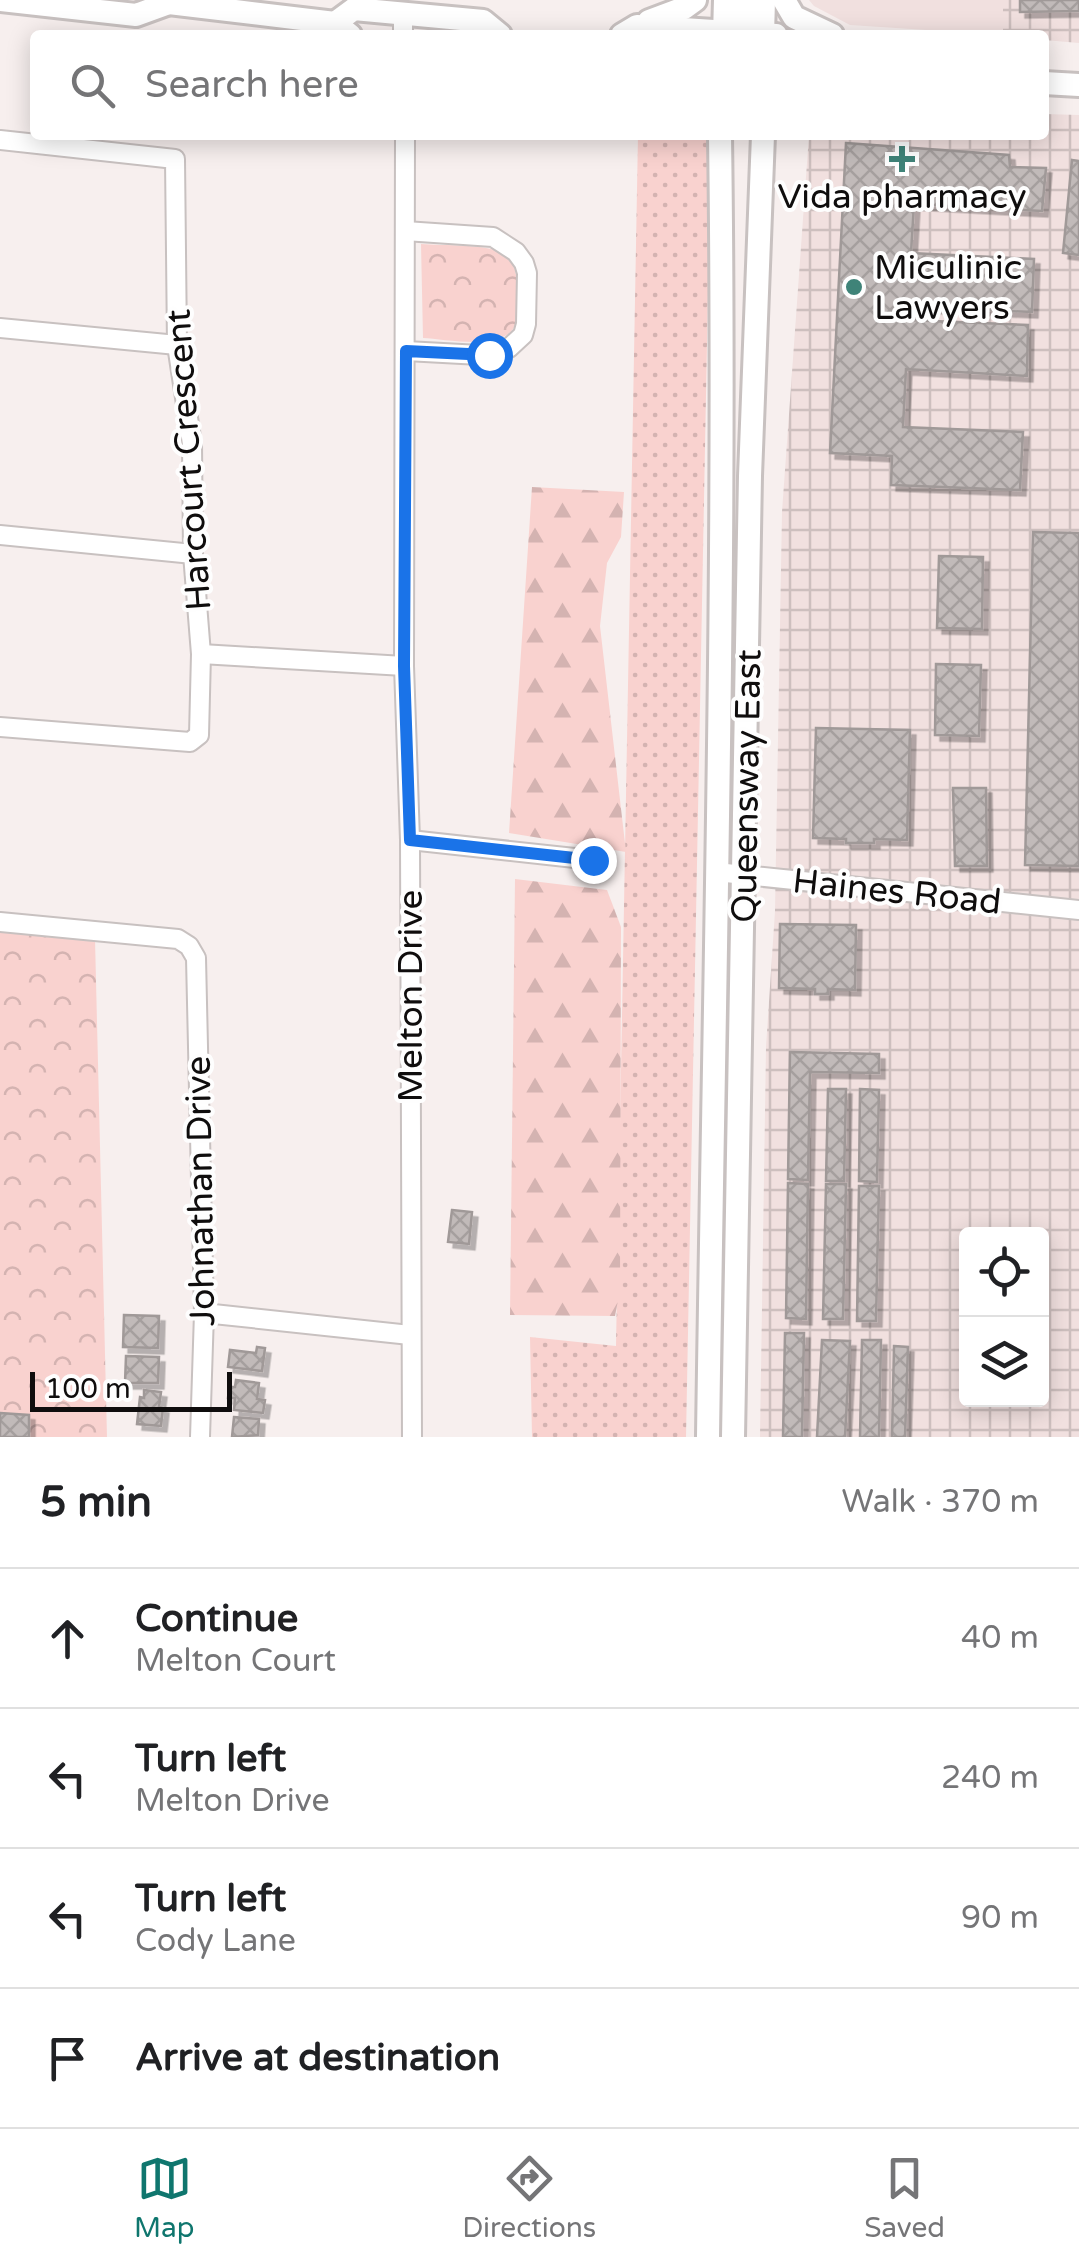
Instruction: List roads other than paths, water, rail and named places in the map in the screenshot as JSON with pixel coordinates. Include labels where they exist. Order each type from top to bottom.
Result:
[{"type":"main road","points":[[0,0],[65,3],[136,15],[166,2],[343,29],[354,9],[403,24],[483,21],[494,30]]},
{"type":"main road","points":[[629,30],[695,0]]},
{"type":"main road","points":[[724,0],[742,30]]},
{"type":"main road","points":[[743,0],[744,30]]},
{"type":"main road","points":[[746,30],[764,0]]},
{"type":"main road","points":[[784,0],[794,17],[821,30]]},
{"type":"main road","points":[[1049,83],[1079,85]]},
{"type":"main road","name":"Queensway East","points":[[708,1437],[721,374],[719,140]]},
{"type":"main road","name":"Queensway East","points":[[734,1437],[750,476],[765,140]]},
{"type":"street","name":"Harcourt Crescent","points":[[0,140],[175,159],[177,345],[192,444],[193,554],[201,654],[199,735],[190,742],[0,727]]},
{"type":"street","name":"Melton Drive","points":[[404,140],[404,666],[410,840],[412,1437]]},
{"type":"street","points":[[405,230],[493,237],[516,252],[527,273],[526,324],[523,336],[509,348],[480,355],[406,351]]},
{"type":"street","points":[[0,328],[177,345]]},
{"type":"street","points":[[0,535],[193,554]]},
{"type":"street","points":[[201,654],[404,666]]},
{"type":"street","points":[[410,840],[593,860]]},
{"type":"street","name":"Haines Road","points":[[716,872],[1079,910]]},
{"type":"street","name":"Johnathan Drive","points":[[0,922],[178,939],[189,946],[196,958],[204,1313],[200,1437]]},
{"type":"street","points":[[204,1313],[410,1335]]},
{"type":"place","name":"Vida pharmacy","points":[[902,159]]},
{"type":"place","name":"Miculinic Lawyers","points":[[854,287]]}]
